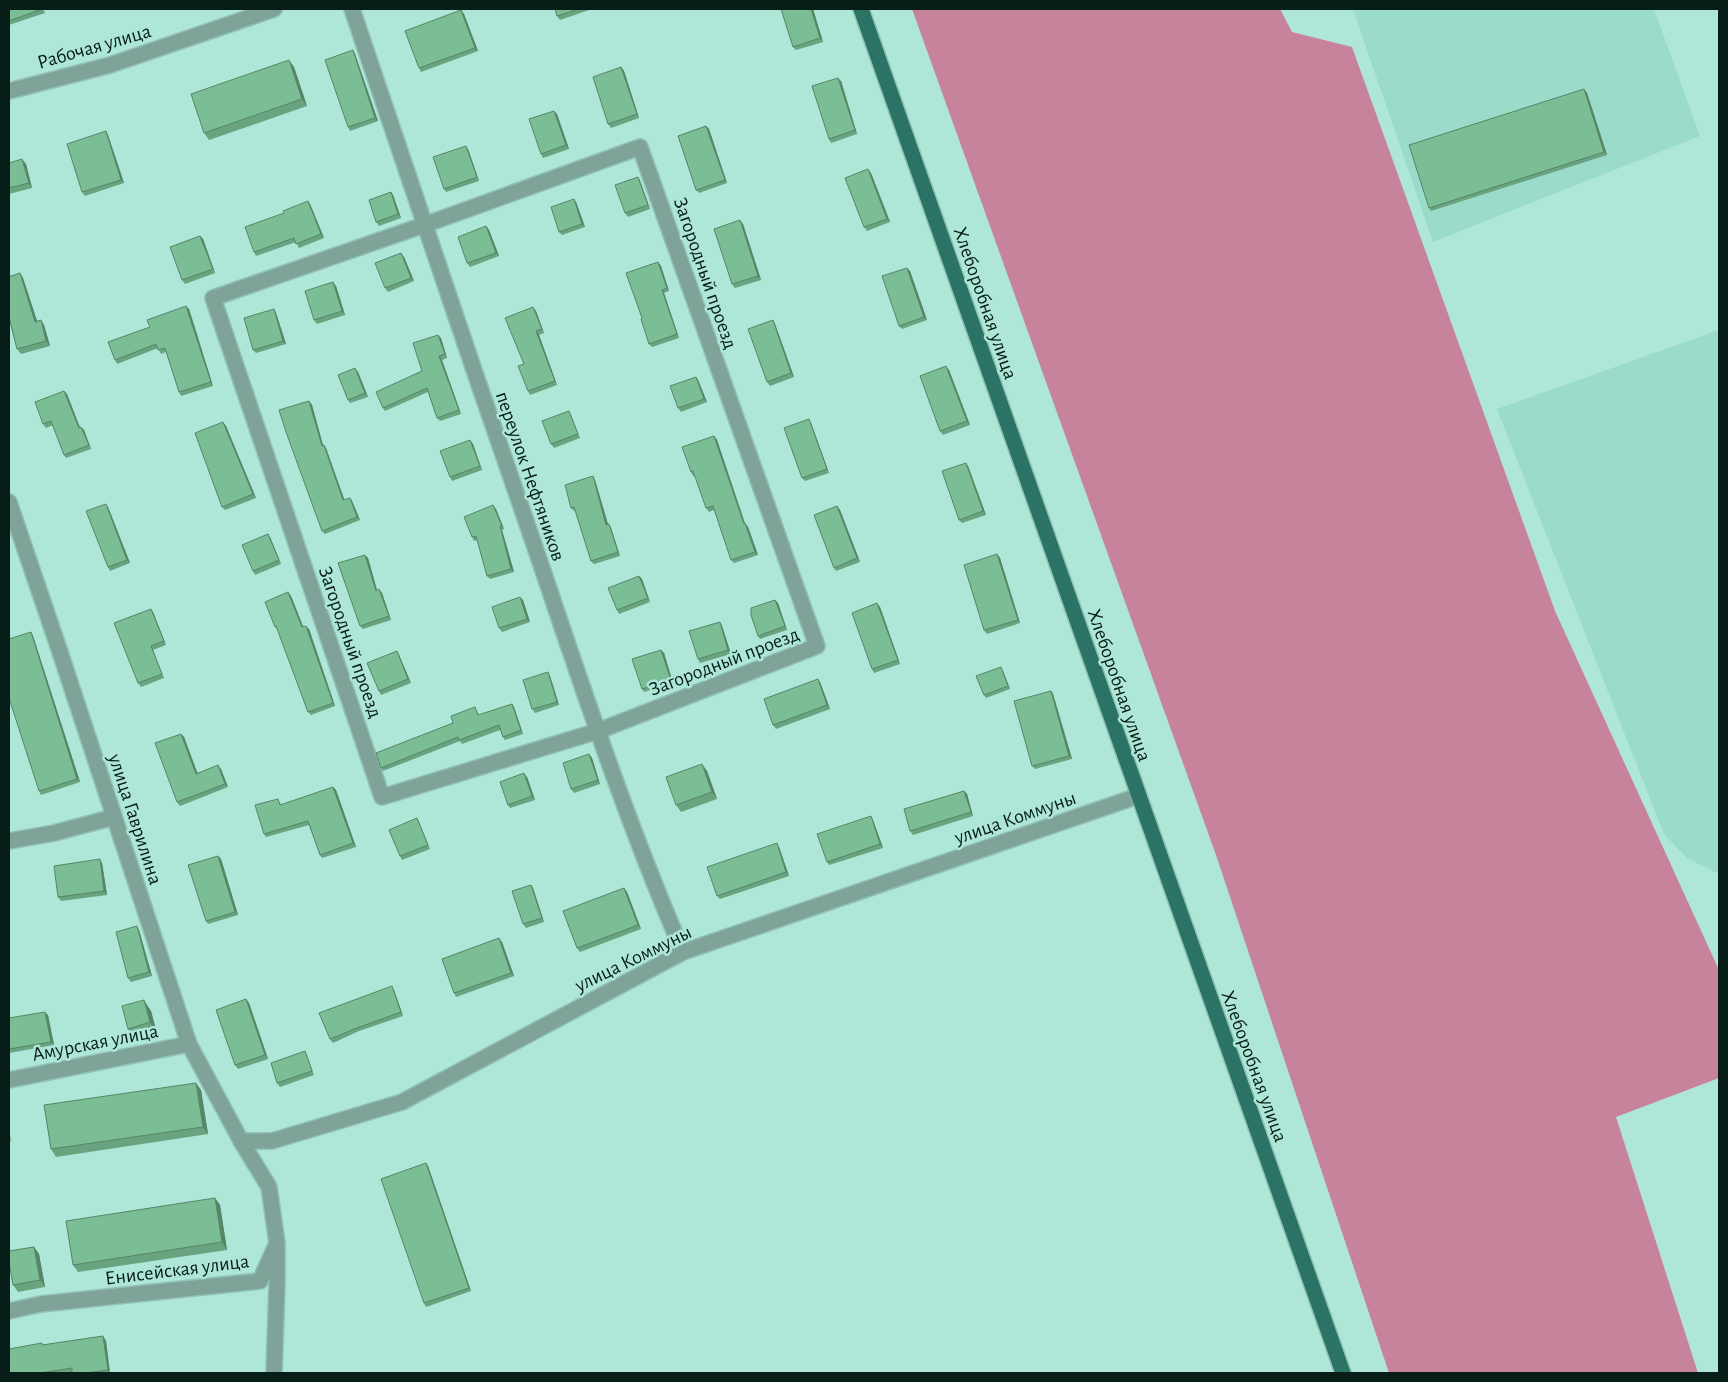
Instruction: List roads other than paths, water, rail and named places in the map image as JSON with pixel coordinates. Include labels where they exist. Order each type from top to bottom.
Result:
[{"type":"main road","name":"Хлеборобная улица","points":[[861,9],[1343,1373]]},
{"type":"street","name":"Рабочая улица","points":[[9,91],[110,65],[274,9]]},
{"type":"street","name":"переулок Нефтяников","points":[[352,9],[424,225],[598,730],[660,900],[683,952]]},
{"type":"street","name":"Загородный проезд","points":[[640,147],[816,646],[598,730],[382,797],[213,298],[424,225],[640,147]]},
{"type":"street","name":"улица Гаврилина","points":[[9,502],[189,1044],[241,1141]]},
{"type":"street","name":"улица Коммуны","points":[[241,1141],[272,1141],[402,1102],[683,952],[1138,796]]},
{"type":"street","points":[[9,841],[114,817]]},
{"type":"street","name":"Амурская улица","points":[[9,1080],[189,1044]]},
{"type":"street","name":"Енисейская улица","points":[[9,1310],[41,1304],[260,1281],[277,1243],[270,1187],[241,1141]]},
{"type":"street","points":[[274,1373],[278,1283],[277,1243]]}]
